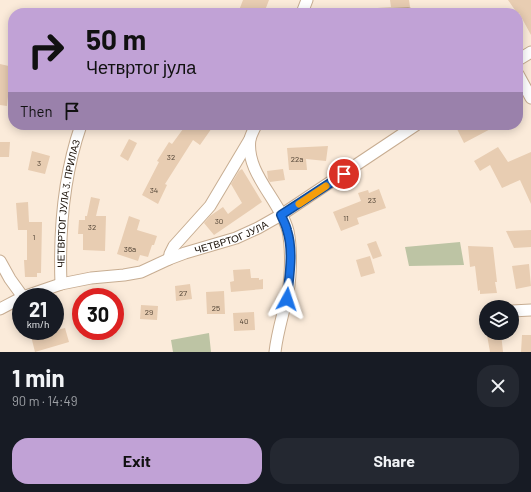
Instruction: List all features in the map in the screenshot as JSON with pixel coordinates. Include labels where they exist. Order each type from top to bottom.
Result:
[{"type":"street","points":[[523,83],[531,98]]},
{"type":"street","name":"ЧЕТВРТОГ ЈУЛА 3. ПРИЛАЗ","points":[[61,284],[61,222],[64,190],[80,130]]},
{"type":"street","points":[[169,259],[174,246],[210,206],[254,130]]},
{"type":"street","name":"ЧЕТВРТОГ ЈУЛА","points":[[49,288],[91,278],[141,272],[169,259],[236,238],[281,215],[408,130]]},
{"type":"street","points":[[250,139],[250,153],[253,164],[281,215],[287,230],[290,244],[287,299],[277,336],[276,352]]},
{"type":"street","points":[[0,261],[5,278],[14,288]]},
{"type":"street","name":"ЧЕТВРТОГ ЈУЛА","points":[[0,309],[12,302]]},
{"type":"street","points":[[519,311],[531,310]]},
{"type":"green space","points":[[460,242],[464,265],[409,266],[405,247]]},
{"type":"green space","points":[[209,333],[211,352],[173,352],[171,340]]},
{"type":"building","points":[[243,0],[269,0],[266,8],[240,8]]},
{"type":"building","points":[[390,0],[409,0],[410,7],[391,7]]},
{"type":"building","points":[[508,0],[531,0],[531,35],[523,20],[523,8],[514,8]]},
{"type":"building","points":[[0,64],[8,66],[8,96],[7,106],[0,105]]},
{"type":"building","points":[[182,130],[210,130],[200,145],[193,140],[165,184],[167,185],[158,204],[142,195],[159,162],[157,161],[169,142],[172,144]]},
{"type":"building","points":[[458,130],[489,130],[464,143]]},
{"type":"building","points":[[129,139],[137,143],[128,161],[120,156]]},
{"type":"building","points":[[0,142],[10,142],[9,157],[0,157]]},
{"type":"building","points":[[328,146],[326,161],[306,159],[307,170],[289,170],[287,148]]},
{"type":"building","points":[[498,147],[508,162],[531,152],[531,204],[520,180],[502,188],[490,165],[480,171],[474,161]]},
{"type":"building","points":[[32,151],[50,156],[45,174],[28,170]]},
{"type":"building","points":[[242,169],[262,202],[214,235],[204,223],[210,216],[223,207],[228,214],[242,203],[231,184],[239,171]]},
{"type":"building","points":[[283,169],[285,180],[270,182],[267,171]]},
{"type":"building","points":[[379,189],[386,208],[357,218],[359,224],[341,231],[333,212],[361,201],[358,193],[368,190],[369,193]]},
{"type":"building","points":[[91,197],[100,199],[96,216],[106,216],[105,251],[83,250],[83,234],[78,234],[79,220],[85,220]]},
{"type":"building","points":[[28,202],[29,222],[42,222],[41,273],[37,273],[37,277],[25,277],[24,260],[27,260],[27,230],[18,230],[16,203]]},
{"type":"building","points":[[129,216],[140,220],[137,230],[157,236],[148,257],[140,255],[138,261],[117,254]]},
{"type":"building","points":[[531,230],[531,247],[514,248],[506,231]]},
{"type":"building","points":[[376,241],[382,256],[373,259],[367,244]]},
{"type":"building","points":[[468,246],[493,247],[497,293],[480,294],[480,290],[478,291],[475,266],[470,267]]},
{"type":"building","points":[[370,256],[375,273],[361,277],[356,260]]},
{"type":"building","points":[[529,264],[531,286],[516,289],[512,266]]},
{"type":"building","points":[[250,269],[251,278],[259,278],[259,280],[263,279],[263,289],[231,292],[230,282],[234,281],[233,270]]},
{"type":"building","points":[[190,284],[192,299],[176,301],[175,286]]},
{"type":"building","points":[[224,291],[225,314],[207,314],[206,292]]},
{"type":"building","points":[[141,305],[158,306],[157,320],[140,319]]},
{"type":"building","points":[[254,312],[255,330],[234,331],[233,313]]},
{"type":"building","points":[[64,328],[69,342],[35,352],[32,340],[64,340]]},
{"type":"building","points":[[522,335],[531,335],[531,352],[521,352]]},
{"type":"building","points":[[488,340],[502,340],[503,352],[490,352]]},
{"type":"slow traffic","points":[[299,204],[326,186]]},
{"type":"route","points":[[287,299],[290,244],[287,230],[281,215],[344,174]]}]
